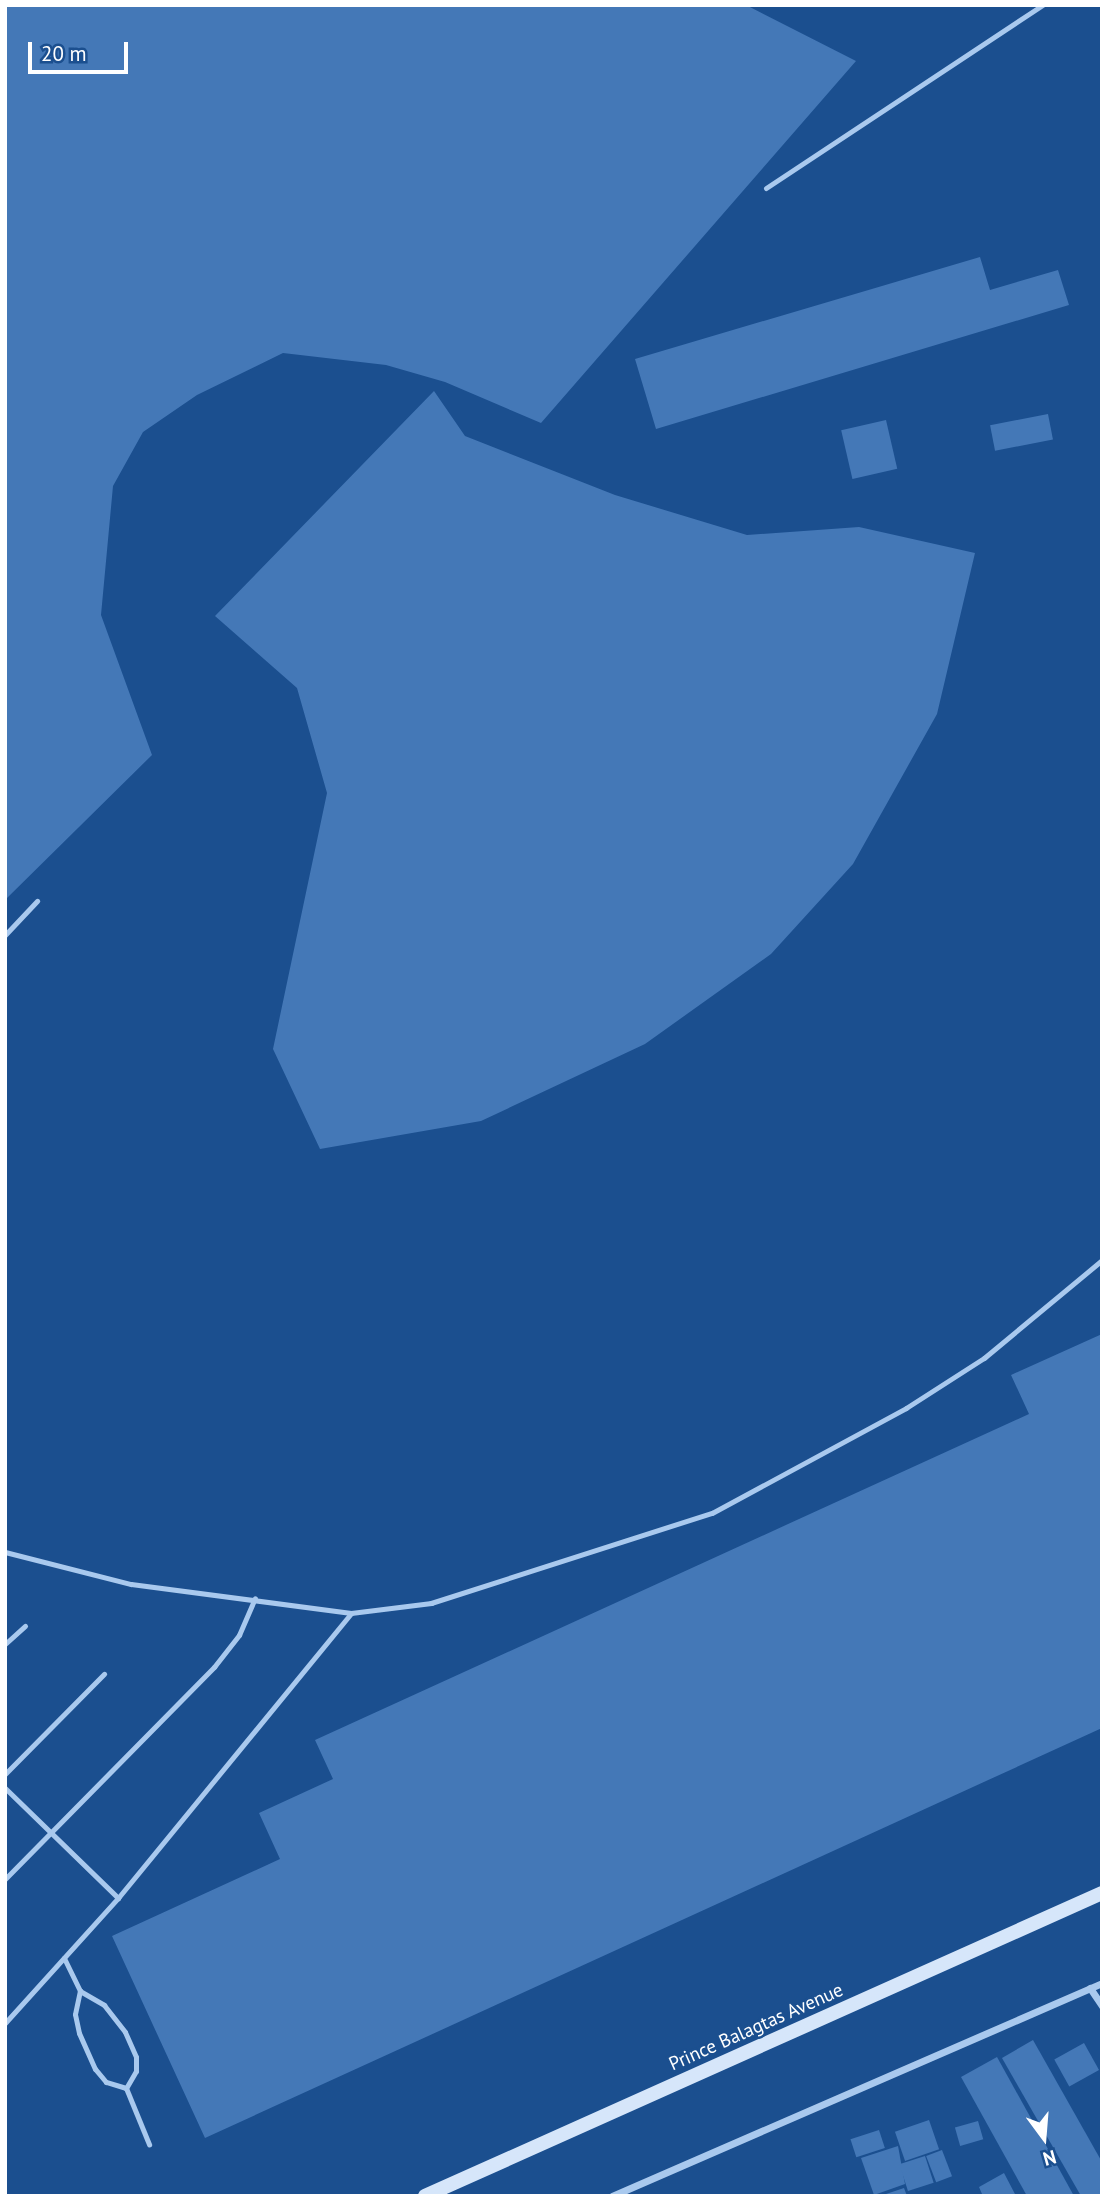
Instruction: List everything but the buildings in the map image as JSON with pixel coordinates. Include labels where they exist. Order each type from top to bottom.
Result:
[{"type":"main road","name":"Prince Balagtas Avenue","points":[[425,2196],[1102,1893]]},
{"type":"street","points":[[611,2196],[1102,1983]]},
{"type":"street","points":[[1090,1988],[1102,2006]]},
{"type":"lane","points":[[766,188],[1043,5]]},
{"type":"lane","points":[[5,935],[37,901]]},
{"type":"lane","points":[[5,1552],[131,1584],[255,1598],[351,1613],[431,1603],[712,1513],[906,1408],[984,1358],[1102,1260]]},
{"type":"lane","points":[[5,1879],[214,1667],[239,1635],[255,1598]]},
{"type":"lane","points":[[5,2023],[118,1898],[351,1613]]},
{"type":"lane","points":[[5,1644],[25,1626]]},
{"type":"lane","points":[[5,1774],[104,1674]]},
{"type":"lane","points":[[5,1787],[118,1898]]},
{"type":"lane","points":[[64,1958],[80,1991],[104,2005],[125,2032],[136,2057],[136,2071],[126,2088]]},
{"type":"lane","points":[[80,1991],[75,2014],[79,2033],[95,2069],[106,2082],[126,2088]]},
{"type":"lane","points":[[126,2088],[149,2144]]}]
